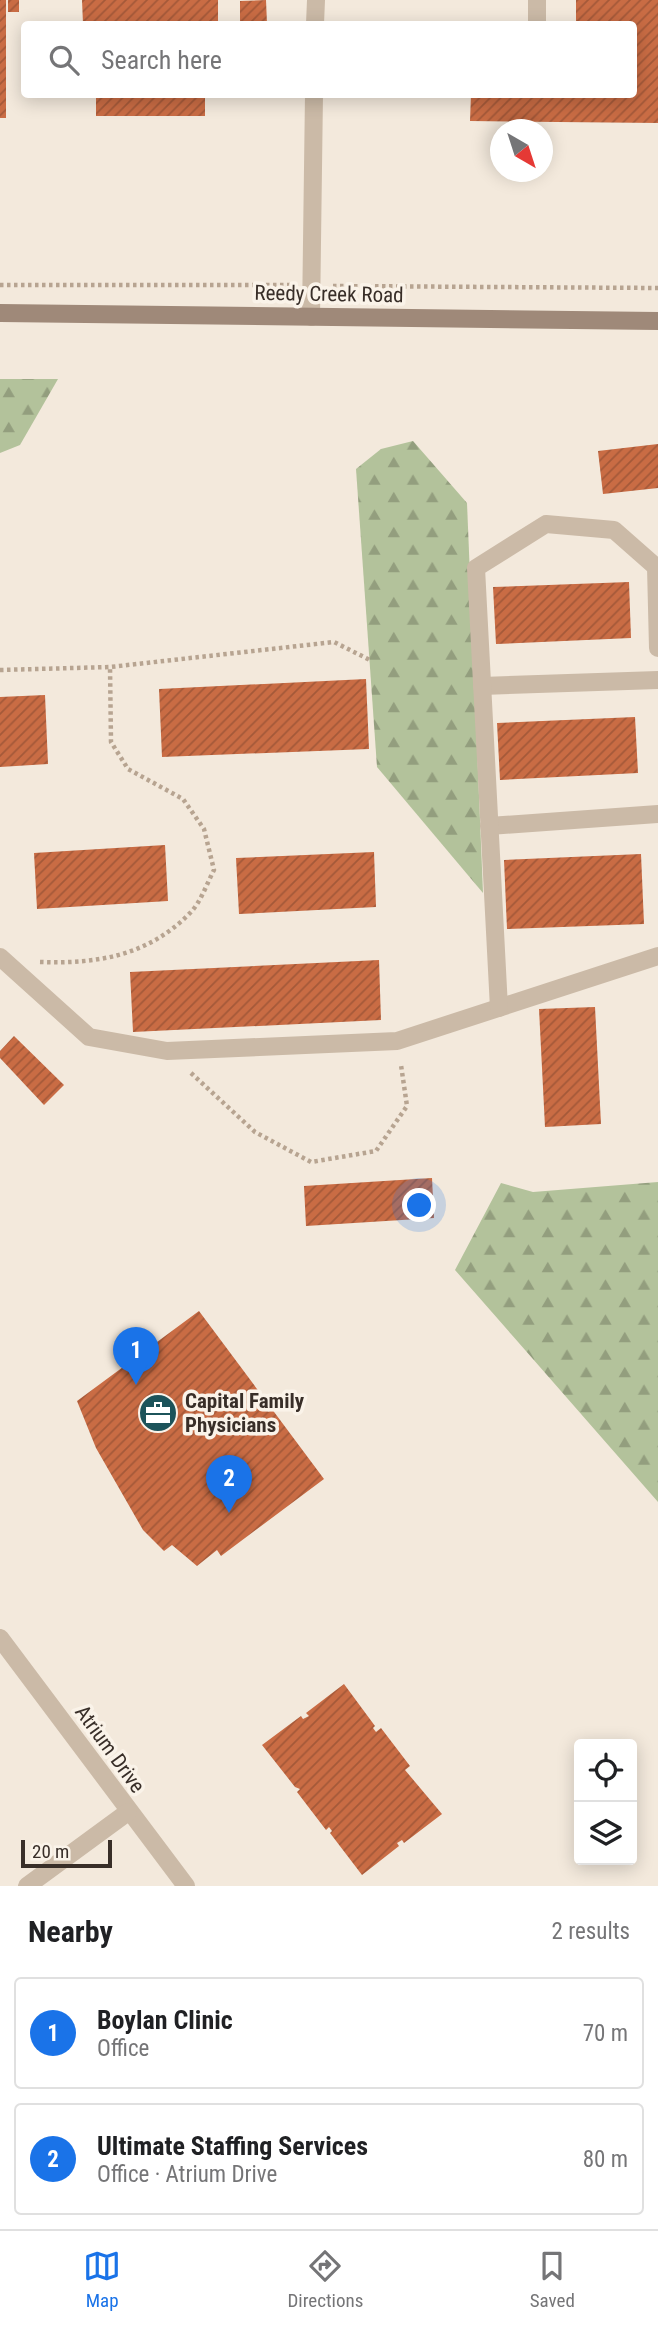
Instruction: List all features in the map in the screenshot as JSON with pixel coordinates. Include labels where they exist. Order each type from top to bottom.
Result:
[{"type":"main road","name":"Reedy Creek Road","points":[[0,313],[658,321]]},
{"type":"street","points":[[315,21],[316,0]]},
{"type":"street","points":[[537,0],[537,21]]},
{"type":"street","points":[[311,317],[314,98]]},
{"type":"street","points":[[499,1008],[476,568],[546,524],[614,530],[656,567],[658,648]]},
{"type":"street","points":[[482,686],[658,680]]},
{"type":"street","points":[[489,826],[658,814]]},
{"type":"street","points":[[2,959],[89,1037],[167,1051],[397,1041],[658,956]]},
{"type":"street","name":"Atrium Drive","points":[[0,1638],[186,1886]]},
{"type":"street","points":[[27,1886],[128,1812]]},
{"type":"path","points":[[0,670],[110,667],[334,642],[370,660]]},
{"type":"path","points":[[2,959],[85,963],[142,948],[192,912],[214,870],[204,829],[183,799],[128,769],[111,742],[110,667]]},
{"type":"path","points":[[167,1051],[255,1132],[311,1162],[376,1151],[384,1140],[407,1106],[397,1041]]},
{"type":"green space","points":[[0,379],[58,379],[20,445],[0,453]]},
{"type":"green space","points":[[413,441],[467,503],[483,893],[377,767],[356,469],[381,449]]},
{"type":"green space","points":[[658,1182],[658,1502],[455,1270],[501,1183],[533,1192]]},
{"type":"building","points":[[0,0],[6,0],[6,118],[0,118]]},
{"type":"building","points":[[8,0],[19,0],[19,12],[8,12]]},
{"type":"building","points":[[82,0],[218,0],[218,21],[83,21]]},
{"type":"building","points":[[266,0],[267,21],[240,21],[240,1]]},
{"type":"building","points":[[576,0],[658,0],[658,123],[553,122],[553,119],[470,121],[471,98],[637,98],[637,21],[576,21]]},
{"type":"building","points":[[96,98],[205,98],[205,116],[96,116]]},
{"type":"building","points":[[658,444],[658,488],[603,494],[598,451]]},
{"type":"building","points":[[629,582],[631,638],[496,644],[493,587]]},
{"type":"building","points":[[366,679],[369,749],[162,757],[159,689]]},
{"type":"building","points":[[45,695],[48,764],[0,767],[0,697]]},
{"type":"building","points":[[635,717],[638,773],[500,780],[497,723]]},
{"type":"building","points":[[165,845],[168,901],[37,909],[34,853]]},
{"type":"building","points":[[374,852],[376,907],[239,914],[236,858]]},
{"type":"building","points":[[641,854],[644,924],[507,929],[504,860]]},
{"type":"building","points":[[379,960],[381,1020],[133,1032],[130,972]]},
{"type":"building","points":[[595,1007],[601,1124],[545,1127],[539,1009]]},
{"type":"building","points":[[14,1036],[64,1085],[44,1105],[0,1058],[0,1051]]},
{"type":"building","points":[[432,1178],[434,1218],[306,1226],[304,1186]]},
{"type":"building","points":[[199,1311],[324,1479],[221,1556],[217,1550],[197,1566],[172,1545],[164,1551],[143,1530],[96,1448],[77,1401]]},
{"type":"building","points":[[344,1684],[375,1726],[373,1728],[376,1732],[381,1728],[410,1766],[405,1770],[442,1814],[404,1843],[402,1840],[397,1843],[399,1846],[362,1875],[330,1833],[332,1831],[329,1827],[326,1830],[297,1792],[300,1789],[295,1787],[262,1745],[301,1716],[303,1719],[309,1716],[306,1713]]},
{"type":"place","name":"Boylan Clinic","points":[[136,1385]]},
{"type":"place","name":"Capital Family Physicians","points":[[158,1413]]},
{"type":"place","name":"Ultimate Staffing Services","points":[[229,1513]]}]
